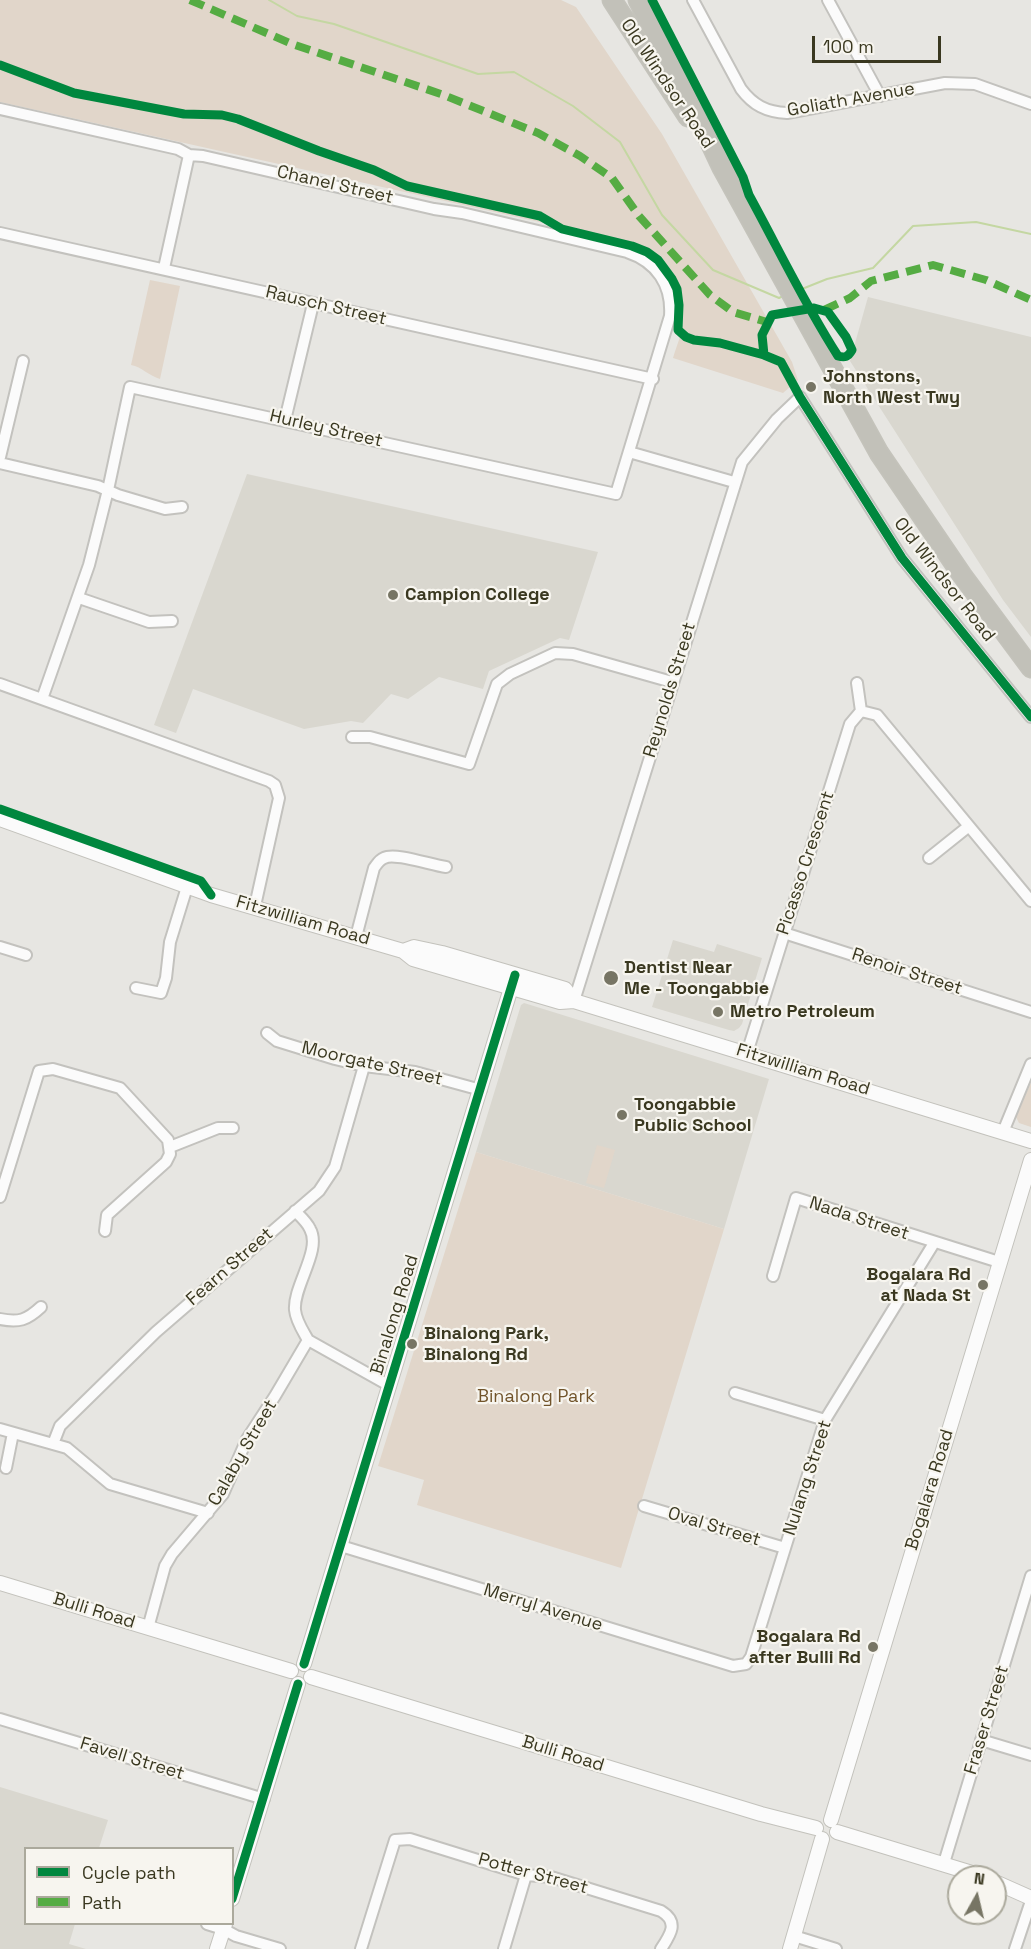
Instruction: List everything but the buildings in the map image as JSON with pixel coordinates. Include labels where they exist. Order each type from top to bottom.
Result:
[{"type":"highway","name":"Old Windsor Road","points":[[612,0],[722,168]]},
{"type":"highway","name":"Old Windsor Road","points":[[638,0],[682,83],[722,168],[879,453],[962,575],[1028,663]]},
{"type":"street","name":"Goliath Avenue","points":[[693,0],[741,89],[750,100],[773,112],[787,113],[945,83],[975,84],[1031,104]]},
{"type":"street","points":[[828,0],[880,96]]},
{"type":"street","name":"Chanel Street","points":[[0,109],[178,149],[189,155],[203,156],[434,209],[462,213],[627,252],[645,259],[662,277]]},
{"type":"street","points":[[164,268],[189,155]]},
{"type":"street","name":"Rausch Street","points":[[0,233],[653,379]]},
{"type":"street","name":"Hurley Street","points":[[42,699],[79,597],[108,490],[130,387],[616,494],[653,379],[670,316],[670,297],[662,277]]},
{"type":"street","points":[[285,420],[313,304]]},
{"type":"street","points":[[0,456],[23,361]]},
{"type":"street","name":"Reynolds Street","points":[[574,1001],[734,482],[742,462],[777,419],[800,398]]},
{"type":"street","name":"Old Windsor Road","points":[[800,398],[902,558],[1031,717]]},
{"type":"street","points":[[629,452],[734,482]]},
{"type":"street","points":[[0,463],[98,486],[118,495],[165,509],[182,507]]},
{"type":"street","points":[[79,597],[149,622],[172,621]]},
{"type":"street","points":[[352,737],[370,737],[469,764],[496,684],[510,674],[555,653],[573,654],[672,682]]},
{"type":"street","points":[[857,683],[861,711],[877,715],[1031,901]]},
{"type":"street","points":[[0,684],[270,781],[275,785],[279,798],[255,906]]},
{"type":"street","name":"Picasso Crescent","points":[[747,1053],[850,724],[861,711]]},
{"type":"street","name":"Fitzwilliam Road","points":[[0,819],[187,887],[403,951],[414,947],[442,953],[513,982],[565,989],[574,1001],[1031,1141]]},
{"type":"street","points":[[929,858],[969,826]]},
{"type":"street","points":[[356,937],[374,868],[379,860],[386,856],[397,856],[446,867]]},
{"type":"street","points":[[136,988],[161,993],[166,978],[170,942],[187,887]]},
{"type":"street","name":"Renoir Street","points":[[784,933],[1031,1012]]},
{"type":"street","points":[[0,947],[26,955]]},
{"type":"street","name":"Binalong Road","points":[[298,1668],[341,1546],[513,982]]},
{"type":"street","name":"Moorgate Street","points":[[267,1033],[277,1041],[335,1059],[364,1066],[415,1072],[481,1090]]},
{"type":"street","points":[[1003,1132],[1031,1064]]},
{"type":"street","name":"Fearn Street","points":[[52,1444],[60,1425],[156,1332],[319,1191],[335,1167],[364,1066]]},
{"type":"street","points":[[0,1197],[39,1071],[53,1069],[120,1088],[168,1140],[170,1154],[166,1162],[107,1215],[105,1231]]},
{"type":"street","points":[[170,1147],[218,1128],[233,1128]]},
{"type":"street","name":"Bogalara Road","points":[[834,1826],[1031,1160]]},
{"type":"street","name":"Nada Street","points":[[773,1276],[796,1198],[999,1262]]},
{"type":"street","points":[[295,1211],[310,1228],[312,1235],[313,1245],[295,1308],[308,1340],[390,1386]]},
{"type":"street","name":"Nulang Street","points":[[746,1664],[751,1657],[825,1420],[934,1243]]},
{"type":"street","points":[[0,1319],[17,1322],[28,1319],[41,1307]]},
{"type":"street","name":"Calaby Street","points":[[148,1628],[165,1566],[172,1554],[208,1513],[228,1484],[247,1439],[308,1340]]},
{"type":"street","points":[[735,1393],[825,1420]]},
{"type":"street","points":[[0,1429],[75,1453],[110,1484],[208,1513]]},
{"type":"street","points":[[6,1468],[12,1433]]},
{"type":"street","name":"Oval Street","points":[[644,1506],[785,1548]]},
{"type":"street","name":"Merryl Avenue","points":[[341,1546],[733,1666],[746,1664]]},
{"type":"street","name":"Fraser Street","points":[[944,1863],[1031,1576]]},
{"type":"street","name":"Bulli Road","points":[[0,1583],[148,1628],[298,1668]]},
{"type":"street","points":[[234,1893],[264,1799],[305,1681],[311,1671],[298,1668]]},
{"type":"street","name":"Bulli Road","points":[[305,1681],[819,1833]]},
{"type":"street","name":"Favell Street","points":[[0,1719],[264,1799]]},
{"type":"street","points":[[981,1740],[1031,1755]]},
{"type":"street","points":[[836,1949],[792,1942],[819,1833],[831,1839],[834,1826],[950,1865]]},
{"type":"street","name":"Potter Street","points":[[361,1949],[395,1840],[410,1839],[526,1875],[551,1877],[651,1906],[670,1916],[672,1922],[670,1933],[661,1949]]},
{"type":"street","points":[[504,1949],[526,1875]]},
{"type":"street","points":[[1007,1887],[1031,1899],[1015,1949]]},
{"type":"street","points":[[217,1949],[224,1926],[236,1936],[280,1949]]},
{"type":"shaded area","points":[[868,297],[1031,337],[1031,637],[1003,600],[850,361]]},
{"type":"shaded area","name":"Campion College","points":[[247,474],[598,552],[569,640],[560,638],[489,671],[483,689],[439,677],[408,699],[391,694],[363,723],[351,721],[304,729],[193,689],[176,733],[154,725]]},
{"type":"shaded area","points":[[673,940],[714,952],[717,944],[762,958],[739,1028],[734,1031],[729,1030],[652,1007]]},
{"type":"shaded area","name":"Toongabbie Public School","points":[[524,1003],[769,1079],[724,1229],[476,1152],[521,1005]]},
{"type":"shaded area","points":[[0,1787],[108,1820],[99,1847],[24,1847],[24,1925],[75,1925],[69,1944],[86,1949],[0,1949]]},
{"type":"green space","points":[[0,0],[561,0],[576,7],[662,134],[792,362],[798,380],[783,393],[673,358],[683,322],[681,295],[672,274],[665,265],[634,243],[0,102]]},
{"type":"green space","points":[[150,280],[180,286],[160,379],[131,365]]},
{"type":"green space","points":[[1031,1082],[1031,1127],[1019,1123],[1016,1117]]},
{"type":"green space","points":[[597,1145],[615,1150],[604,1188],[586,1183]]},
{"type":"green space","name":"Binalong Park","points":[[476,1152],[724,1229],[621,1568],[417,1505],[424,1480],[378,1466]]},
{"type":"waterway","points":[[269,0],[297,16],[334,24],[478,74],[514,72],[573,106],[620,142],[662,215],[713,270],[779,298],[783,296]]},
{"type":"waterway","points":[[797,291],[827,279],[873,268],[913,226],[976,222],[1031,234]]},
{"type":"marked path","points":[[190,0],[292,44],[441,94],[538,133],[580,156],[612,178],[639,216],[710,295],[733,312],[767,322]]},
{"type":"marked path","points":[[824,310],[850,298],[871,281],[933,265],[986,280],[1031,300]]},
{"type":"cycle path","points":[[652,0],[743,177],[749,195],[803,297],[814,317],[838,356],[846,356],[852,350],[846,337],[828,312],[814,308],[772,315],[762,335],[764,355]]},
{"type":"cycle path","points":[[0,65],[74,93],[184,114],[222,115],[238,119],[374,170],[407,186],[540,216],[562,229],[632,246],[647,252],[658,260],[677,289],[678,330],[686,337],[720,343],[781,362],[800,397],[902,558],[1031,717]]},
{"type":"cycle path","points":[[0,809],[201,881],[211,895]]},
{"type":"cycle path","points":[[304,1664],[515,975]]},
{"type":"cycle path","points":[[234,1892],[298,1684]]},
{"type":"place","name":"Johnstons, North West Twy","points":[[811,387]]},
{"type":"place","name":"Campion College","points":[[393,595]]},
{"type":"place","name":"Dentist Near Me - Toongabbie","points":[[611,978]]},
{"type":"place","name":"Metro Petroleum","points":[[718,1012]]},
{"type":"place","name":"Toongabbie Public School","points":[[622,1115]]},
{"type":"place","name":"Bogalara Rd at Nada St","points":[[983,1285]]},
{"type":"place","name":"Binalong Park, Binalong Rd","points":[[412,1344]]},
{"type":"place","name":"Bogalara Rd after Bulli Rd","points":[[873,1647]]}]
